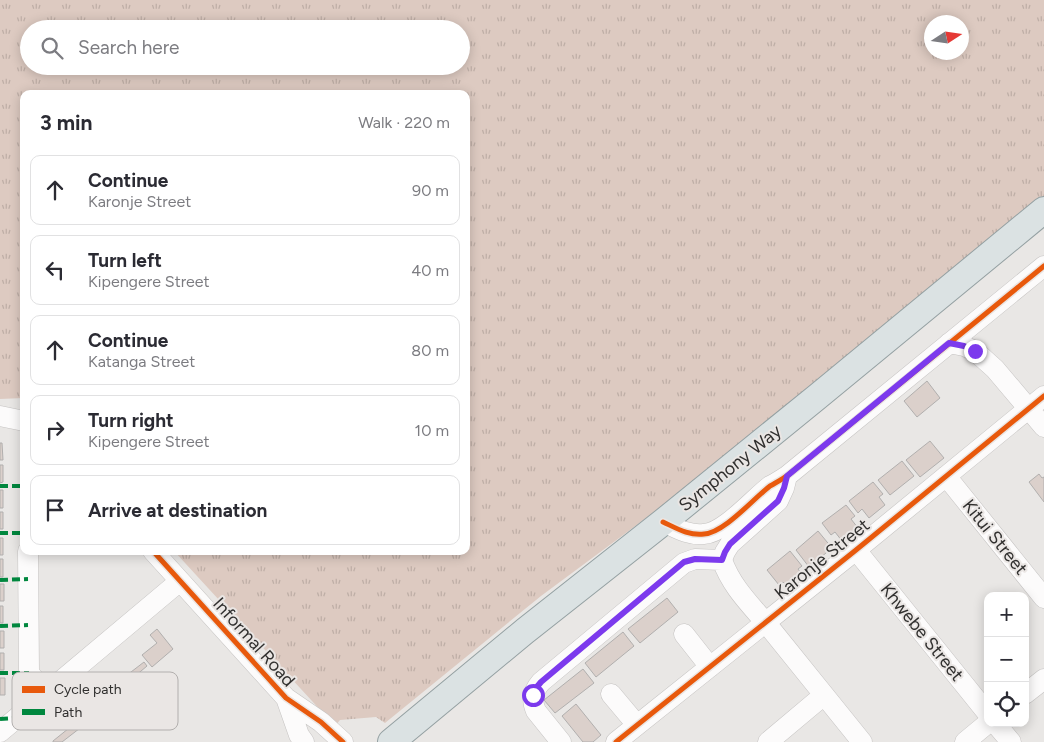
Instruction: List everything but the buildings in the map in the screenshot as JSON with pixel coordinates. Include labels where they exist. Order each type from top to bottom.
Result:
[{"type":"main road","name":"Symphony Way","points":[[391,742],[525,631],[818,398],[1044,210]]},
{"type":"street","points":[[663,522],[693,534],[706,534],[724,526],[770,486],[787,476],[1044,266]]},
{"type":"street","points":[[980,318],[978,340],[995,369]]},
{"type":"street","points":[[949,343],[969,347],[1036,402],[1044,427]]},
{"type":"street","name":"Karonje Street","points":[[616,742],[856,550],[1036,402]]},
{"type":"street","points":[[0,416],[20,420]]},
{"type":"street","points":[[787,476],[778,501],[730,544],[722,560],[731,580],[862,742]]},
{"type":"street","name":"Kitui Street","points":[[946,476],[1044,598]]},
{"type":"street","name":"Khwebe Street","points":[[856,550],[984,709]]},
{"type":"street","points":[[28,555],[29,672]]},
{"type":"street","name":"Informal Road","points":[[157,555],[286,698],[321,722],[344,742]]},
{"type":"street","points":[[561,742],[534,706],[533,695],[541,682],[684,562],[695,559],[722,560]]},
{"type":"street","points":[[71,672],[180,581]]},
{"type":"street","points":[[684,634],[710,667]]},
{"type":"street","points":[[1029,691],[1044,679]]},
{"type":"street","points":[[611,694],[637,725]]},
{"type":"street","points":[[768,742],[824,695]]},
{"type":"street","name":"Informal Road","points":[[286,698],[299,735],[304,742]]},
{"type":"street","points":[[0,732],[12,722]]},
{"type":"street","points":[[965,742],[984,726]]},
{"type":"street","points":[[999,727],[1011,742]]},
{"type":"green space","points":[[0,0],[1044,0],[1044,197],[665,504],[541,596],[385,723],[376,717],[340,720],[335,726],[178,555],[470,555],[470,90],[20,90],[20,398],[0,399]]},
{"type":"marked path","points":[[0,486],[20,486]]},
{"type":"marked path","points":[[0,533],[20,533]]},
{"type":"marked path","points":[[0,580],[28,579]]},
{"type":"marked path","points":[[0,626],[28,625]]},
{"type":"marked path","points":[[0,673],[12,673]]},
{"type":"marked path","points":[[0,719],[12,718]]},
{"type":"cycle path","points":[[663,522],[693,534],[712,532],[729,522],[770,486],[787,476],[1044,266]]},
{"type":"cycle path","points":[[616,742],[856,550],[1044,396]]},
{"type":"cycle path","points":[[157,555],[286,698],[321,722],[343,742]]},
{"type":"route","points":[[533,695],[541,682],[684,562],[702,558],[722,560],[730,544],[778,501],[782,495],[787,476],[949,343],[969,347],[975,351]]}]
